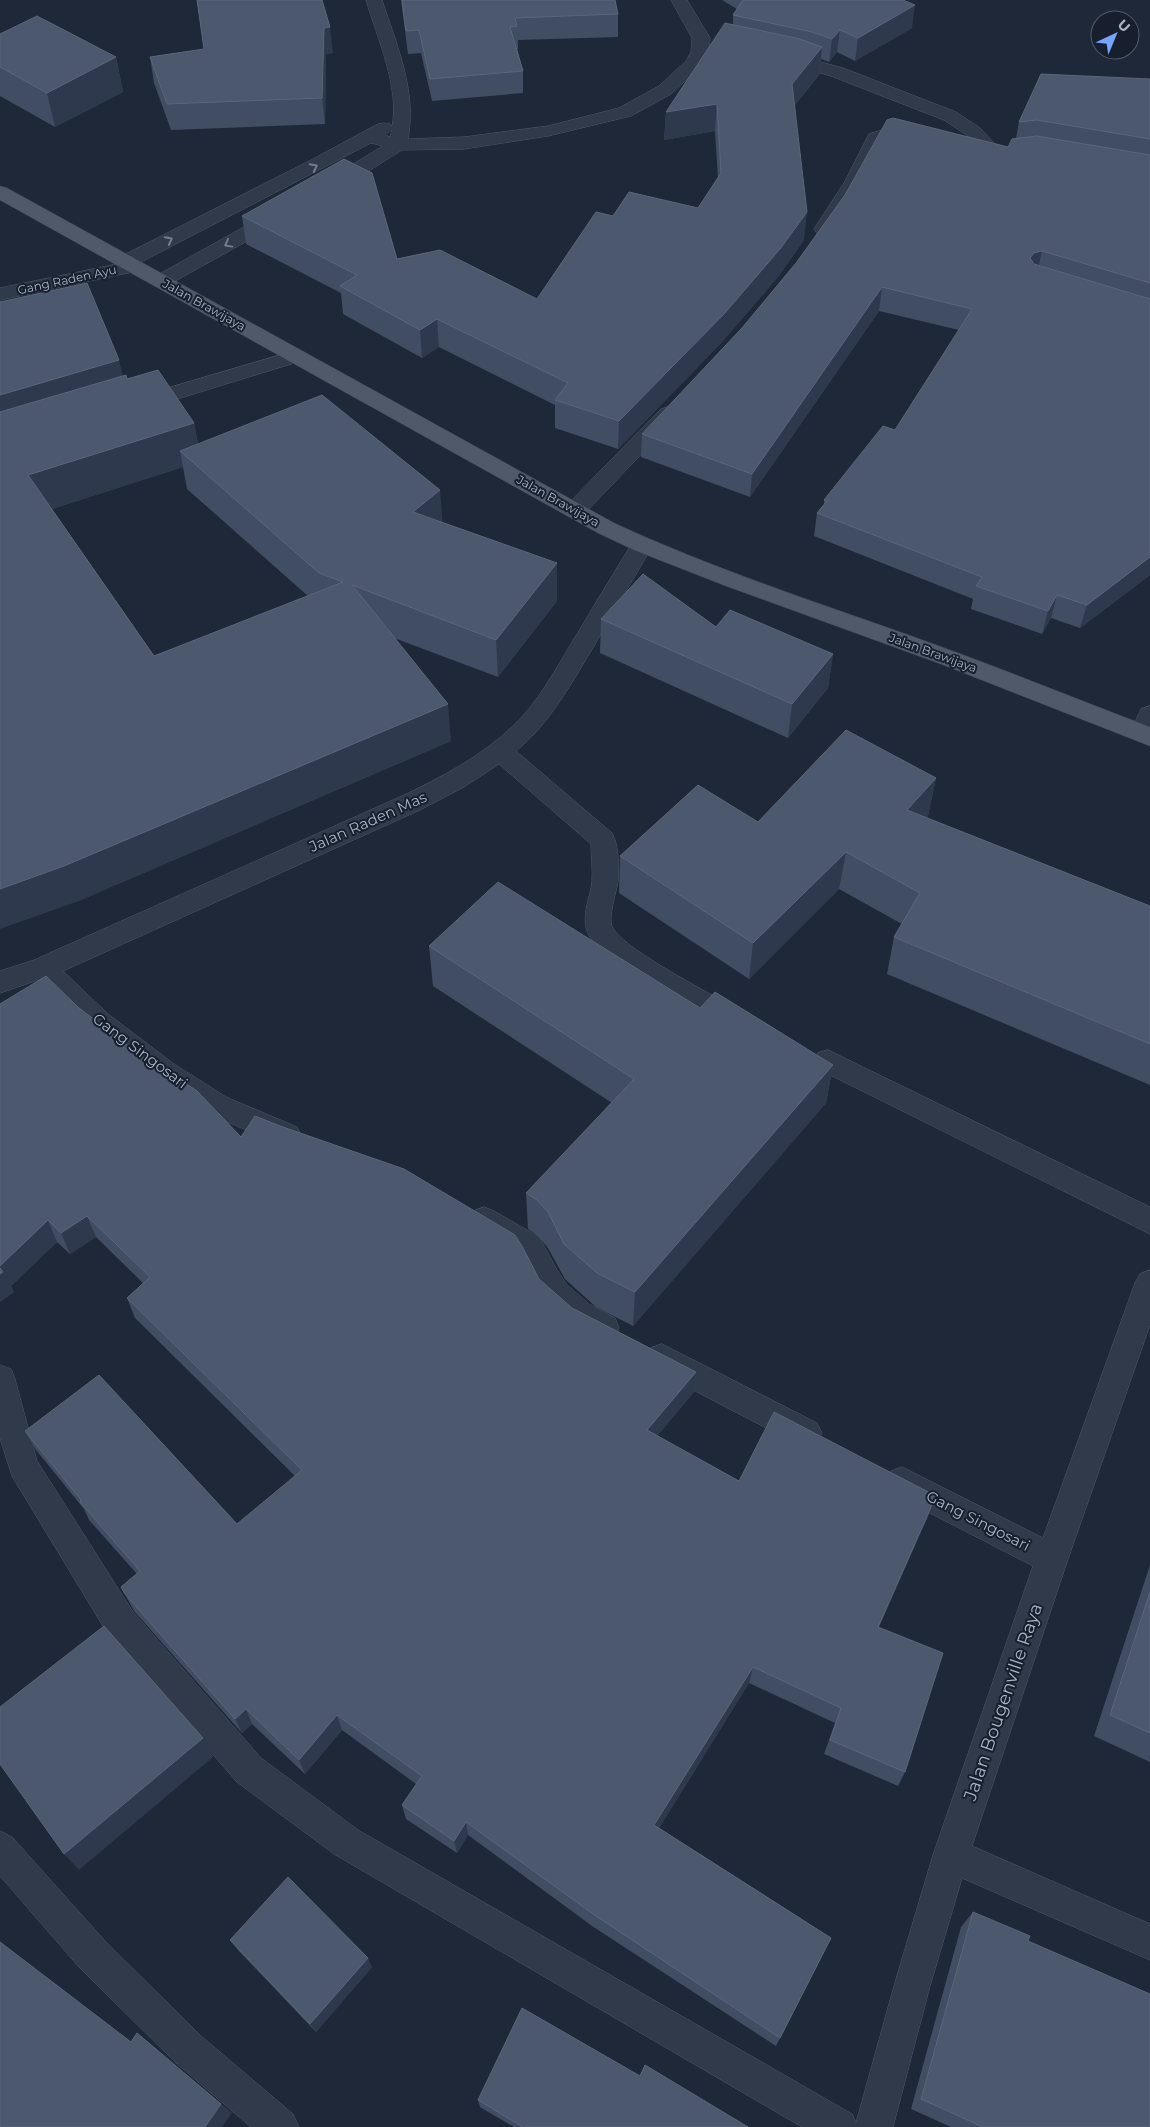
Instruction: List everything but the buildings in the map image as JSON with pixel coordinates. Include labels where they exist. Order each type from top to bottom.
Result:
[{"type":"main road","name":"Jalan Brawijaya","points":[[0,192],[575,510],[642,545],[734,581],[1147,728]]},
{"type":"street","points":[[312,196],[398,145],[403,119],[400,84],[374,0]]},
{"type":"street","points":[[368,136],[398,145],[464,143],[548,131],[625,112],[665,90],[692,64],[700,52],[701,38],[679,0]]},
{"type":"street","points":[[701,38],[720,43]]},
{"type":"street","points":[[766,53],[837,72],[950,116],[1003,153],[968,151]]},
{"type":"street","name":"Gang Raden Ayu","points":[[0,294],[130,264],[403,119]]},
{"type":"street","points":[[811,248],[853,183],[874,141],[881,135],[891,133],[932,143]]},
{"type":"street","points":[[161,281],[296,206]]},
{"type":"street","points":[[115,411],[297,356]]},
{"type":"street","points":[[575,510],[679,402]]},
{"type":"street","name":"Jalan Raden Mas","points":[[0,982],[43,968],[443,788],[473,771],[523,731],[548,701],[642,545]]},
{"type":"street","points":[[500,751],[603,840],[606,880],[598,918],[599,930],[620,953],[709,1007]]},
{"type":"street","name":"Gang Singosari","points":[[43,968],[98,1022],[164,1072],[216,1105],[311,1143]]},
{"type":"street","points":[[828,1061],[1150,1221]]},
{"type":"street","points":[[464,1208],[524,1242],[534,1252],[544,1276],[560,1298],[584,1318],[831,1446]]},
{"type":"street","name":"Jalan Bougenville Raya","points":[[874,2127],[912,1986],[951,1855],[1052,1559],[1150,1283]]},
{"type":"street","points":[[0,1379],[23,1466],[83,1564],[122,1624],[249,1770],[346,1842],[839,2127]]},
{"type":"street","name":"Gang Singosari","points":[[875,1468],[1052,1559]]},
{"type":"street","points":[[0,1850],[92,1954],[181,2042],[280,2127]]},
{"type":"street","points":[[951,1855],[1150,1942]]}]
